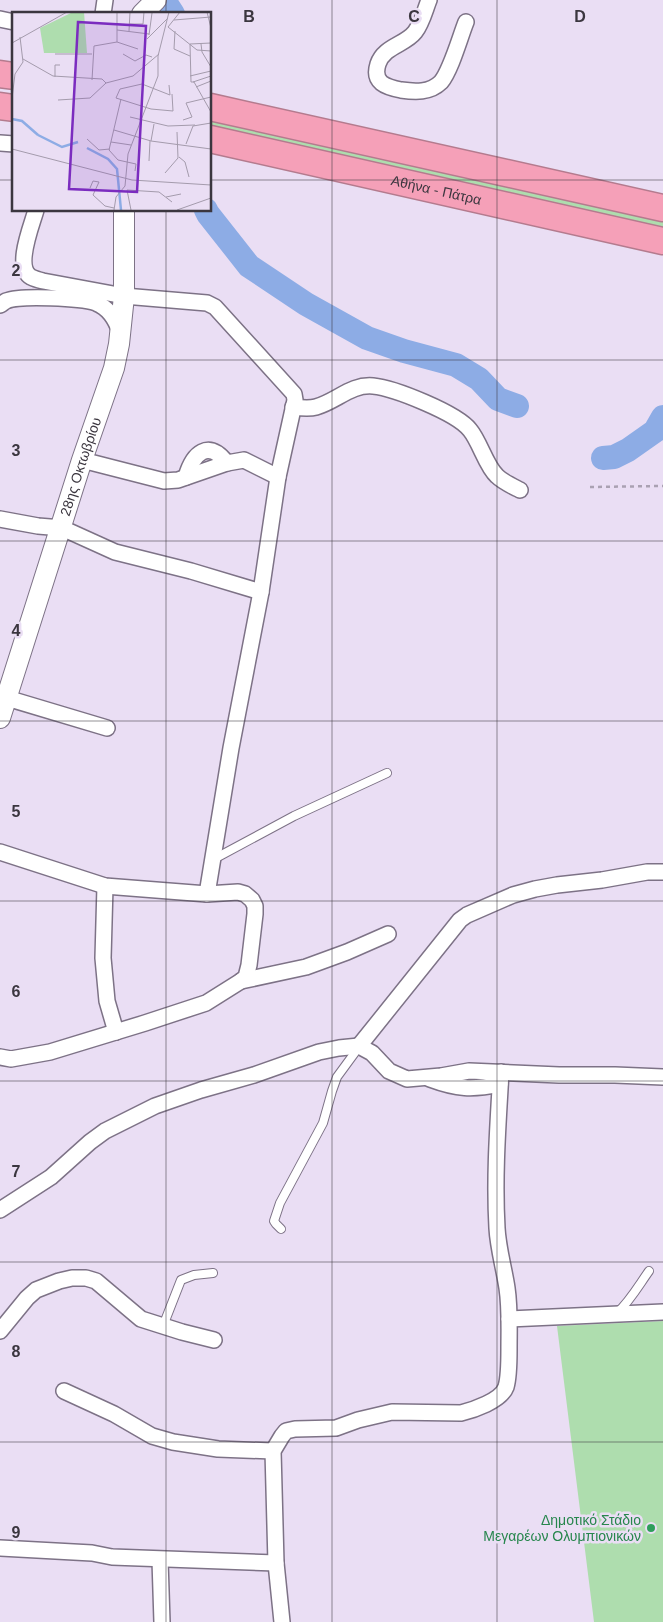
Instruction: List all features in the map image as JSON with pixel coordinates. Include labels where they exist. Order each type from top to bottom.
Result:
[{"type":"highway","points":[[216,108],[663,208]]},
{"type":"highway","name":"Αθήνα - Πάτρα","points":[[213,140],[663,241]]},
{"type":"street","points":[[144,12],[156,0]]},
{"type":"street","points":[[430,0],[416,31],[382,56],[378,64],[378,77],[386,87],[412,92],[426,91],[435,87],[444,77],[466,22]]},
{"type":"street","points":[[36,211],[23,258],[24,268],[30,277],[124,296],[207,303],[214,307],[294,394],[294,407],[278,477],[261,592],[231,748],[208,894]]},
{"type":"street","name":"28ης Οκτωβρίου","points":[[0,718],[3,697],[62,528],[82,460],[114,368],[124,296],[124,211]]},
{"type":"street","points":[[0,305],[7,300],[47,298],[73,298],[96,303],[105,308],[115,319],[120,332]]},
{"type":"street","points":[[294,407],[316,407],[351,389],[362,386],[373,386],[397,392],[463,422],[470,430],[496,475],[520,490]]},
{"type":"street","points":[[82,460],[164,481],[178,480],[186,477],[190,464],[201,452],[213,450],[228,463],[244,460],[278,477]]},
{"type":"street","points":[[0,519],[62,528],[116,552],[191,571],[261,592]]},
{"type":"street","points":[[3,697],[107,728]]},
{"type":"street","points":[[0,852],[105,886],[208,894],[238,892],[249,897],[255,906],[252,948],[246,977],[206,1003],[50,1052],[11,1059],[0,1057]]},
{"type":"street","points":[[360,1046],[460,920],[467,915],[513,895],[535,889],[647,872],[663,872]]},
{"type":"street","points":[[105,886],[103,958],[107,1001],[116,1032]]},
{"type":"street","points":[[241,981],[306,967],[388,934]]},
{"type":"street","points":[[0,1210],[51,1177],[105,1131],[155,1106],[319,1052],[360,1046],[372,1053],[389,1071],[407,1079],[468,1071],[501,1078],[559,1075],[663,1077]]},
{"type":"street","points":[[282,1622],[276,1563],[274,1451],[286,1431],[336,1428],[358,1420],[392,1412],[461,1413],[483,1406],[506,1388],[509,1359],[509,1319],[507,1288],[497,1230],[497,1150],[501,1078]]},
{"type":"street","points":[[0,1331],[36,1290],[59,1281],[72,1278],[86,1278],[96,1281],[141,1319],[214,1340]]},
{"type":"street","points":[[509,1319],[663,1312]]},
{"type":"street","points":[[64,1391],[114,1414],[152,1436],[173,1442],[218,1449],[274,1451]]},
{"type":"street","points":[[0,1548],[71,1551],[92,1553],[112,1558],[276,1563]]},
{"type":"street","points":[[160,1560],[162,1622]]},
{"type":"lane","points":[[214,859],[294,816],[387,773]]},
{"type":"lane","points":[[281,1228],[274,1221],[280,1203],[323,1123],[337,1077],[360,1046]]},
{"type":"lane","points":[[617,1313],[627,1304],[649,1271]]},
{"type":"lane","points":[[163,1326],[182,1280],[194,1275],[213,1273]]},
{"type":"path","points":[[590,487],[663,486]]},
{"type":"green space","points":[[211,119],[663,221],[663,228],[211,126]]},
{"type":"green space","points":[[663,1321],[663,1622],[594,1622],[557,1326]]},
{"type":"waterway","points":[[164,0],[172,12]]},
{"type":"waterway","points":[[206,211],[249,266],[306,304],[367,338],[404,351],[456,365],[479,379],[498,399],[517,406]]},
{"type":"waterway","points":[[603,458],[614,457],[628,450],[655,431],[663,417]]},
{"type":"place","name":"Δημοτικό Στάδιο Μεγαρέων Ολυμπιονικών","points":[[651,1528]]}]
